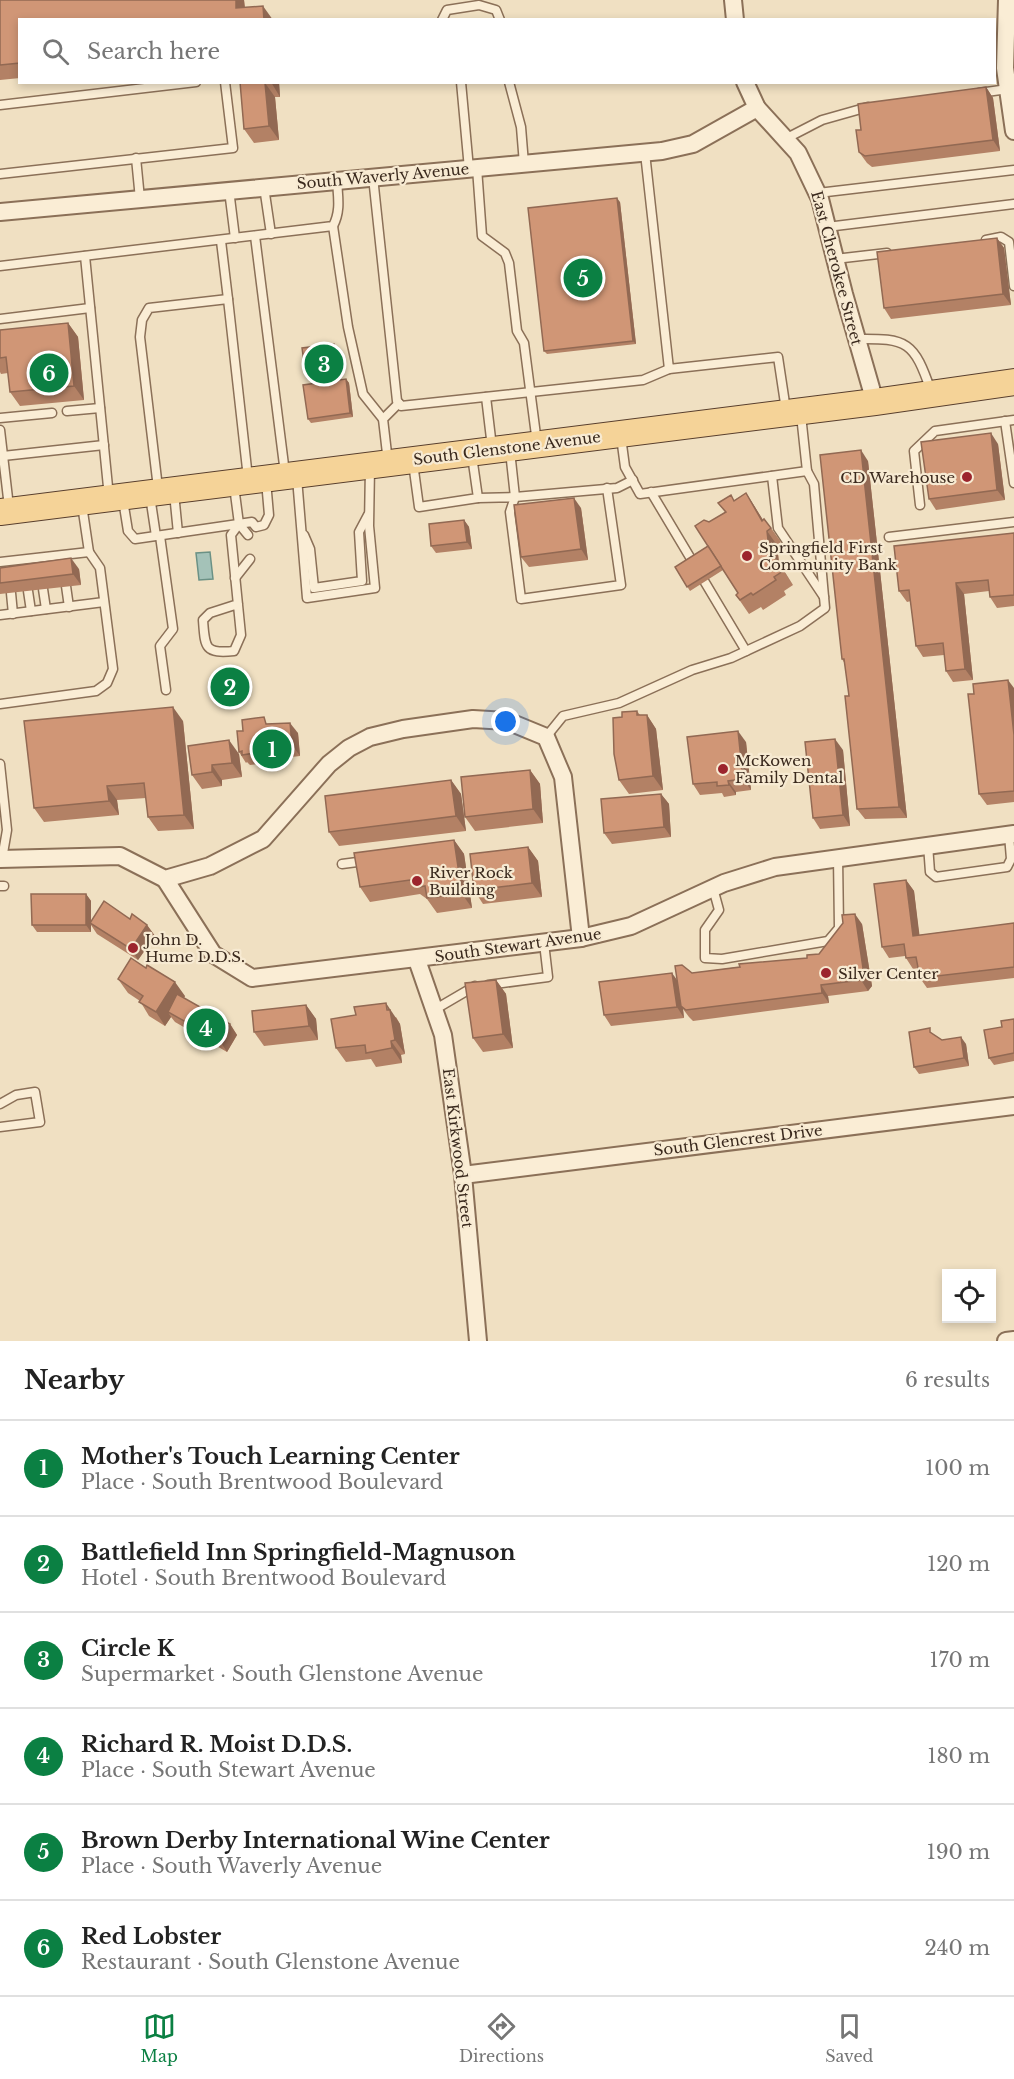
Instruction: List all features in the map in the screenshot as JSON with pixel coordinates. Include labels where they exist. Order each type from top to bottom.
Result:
[{"type":"main road","name":"South Glenstone Avenue","points":[[4,511],[875,402],[1014,382]]},
{"type":"street","points":[[733,0],[735,18]]},
{"type":"street","points":[[1006,0],[1005,68],[1014,131]]},
{"type":"street","name":"East Cherokee Street","points":[[746,84],[757,108],[798,153],[818,193],[875,402]]},
{"type":"street","name":"South Waverly Avenue","points":[[0,212],[645,153],[693,144],[757,108]]},
{"type":"street","points":[[1,859],[120,856],[165,879],[210,866],[263,839],[329,764],[349,748],[370,737],[403,729],[473,718],[507,721],[546,737],[563,777],[581,938]]},
{"type":"street","name":"South Stewart Avenue","points":[[165,879],[213,954],[252,978],[417,960],[581,938],[631,926],[713,888],[775,867],[1012,835]]},
{"type":"street","name":"East Kirkwood Street","points":[[417,960],[443,1035],[463,1175],[478,1341]]},
{"type":"street","name":"South Glencrest Drive","points":[[463,1175],[1014,1106]]},
{"type":"street","points":[[1006,1341],[1014,1340]]},
{"type":"lane","points":[[443,18],[447,10],[479,5],[496,10],[499,18]]},
{"type":"lane","points":[[0,105],[178,84]]},
{"type":"lane","points":[[0,174],[233,148],[225,84]]},
{"type":"lane","points":[[461,84],[482,236],[505,253],[509,263],[518,331],[524,343],[537,444]]},
{"type":"lane","points":[[510,84],[521,128],[524,164]]},
{"type":"lane","points":[[974,93],[1010,92]]},
{"type":"lane","points":[[785,139],[822,120],[873,106]]},
{"type":"lane","points":[[645,153],[669,369]]},
{"type":"lane","points":[[136,159],[140,199]]},
{"type":"lane","points":[[818,193],[1014,170]]},
{"type":"lane","points":[[373,177],[399,403]]},
{"type":"lane","points":[[337,181],[338,216],[333,226],[348,327],[363,394],[383,419],[390,463],[419,507],[478,498],[617,488],[633,480]]},
{"type":"lane","points":[[264,187],[271,234]]},
{"type":"lane","points":[[229,190],[235,238]]},
{"type":"lane","points":[[827,227],[1014,204]]},
{"type":"lane","points":[[0,266],[333,226]]},
{"type":"lane","points":[[84,256],[104,445],[116,497],[131,536],[135,539],[252,522],[256,526],[264,525],[269,515],[255,236]]},
{"type":"lane","points":[[978,241],[1006,239],[1014,286]]},
{"type":"lane","points":[[221,241],[243,435],[266,478],[304,535],[310,549],[314,588],[362,581],[359,532],[390,463]]},
{"type":"lane","points":[[835,259],[894,252]]},
{"type":"lane","points":[[165,690],[160,646],[173,629],[158,536],[160,492],[140,337],[142,320],[149,308],[228,299]]},
{"type":"lane","points":[[0,319],[90,309]]},
{"type":"lane","points":[[856,339],[885,339],[912,349],[920,360],[932,394]]},
{"type":"lane","points":[[399,403],[401,406],[643,380],[669,369],[778,357],[794,412],[807,471],[814,484],[825,608],[800,626],[746,651],[692,670],[619,703],[563,716],[546,737]]},
{"type":"lane","points":[[478,498],[491,450],[486,397]]},
{"type":"lane","points":[[383,419],[399,403]]},
{"type":"lane","points":[[67,411],[100,408]]},
{"type":"lane","points":[[0,418],[52,413]]},
{"type":"lane","points":[[920,505],[914,451],[935,431],[1010,421],[1014,483]]},
{"type":"lane","points":[[0,430],[4,511]]},
{"type":"lane","points":[[621,434],[625,467],[640,494],[807,471]]},
{"type":"lane","points":[[3,456],[104,445]]},
{"type":"lane","points":[[491,450],[515,497],[510,512],[521,599],[621,585],[607,488]]},
{"type":"lane","points":[[772,476],[778,528],[824,597]]},
{"type":"lane","points":[[238,604],[210,613],[203,620],[205,644],[210,650],[234,651],[241,636],[236,578],[231,535],[266,478]]},
{"type":"lane","points":[[160,492],[178,533]]},
{"type":"lane","points":[[651,492],[746,651]]},
{"type":"lane","points":[[0,704],[96,691],[107,683],[113,669],[100,568],[89,552],[82,502]]},
{"type":"lane","points":[[304,535],[301,551],[307,598],[375,588],[369,513]]},
{"type":"lane","points":[[889,537],[1014,522]]},
{"type":"lane","points":[[239,524],[248,535]]},
{"type":"lane","points":[[4,564],[63,559],[89,552]]},
{"type":"lane","points":[[236,578],[250,559]]},
{"type":"lane","points":[[66,586],[69,607]]},
{"type":"lane","points":[[44,589],[46,609]]},
{"type":"lane","points":[[28,591],[30,611]]},
{"type":"lane","points":[[10,593],[13,614]]},
{"type":"lane","points":[[0,615],[105,602]]},
{"type":"lane","points":[[0,764],[3,830],[1,859]]},
{"type":"lane","points":[[928,845],[930,872],[936,877],[1007,867],[1011,859],[1012,835]]},
{"type":"lane","points":[[713,888],[719,910],[705,930],[705,957],[722,959],[828,941],[839,928],[838,857]]},
{"type":"lane","points":[[342,864],[377,859]]},
{"type":"lane","points":[[434,1010],[474,987],[548,977],[544,943]]},
{"type":"lane","points":[[0,1104],[16,1095],[35,1092],[40,1122],[0,1127]]},
{"type":"water","points":[[210,552],[213,579],[199,580],[196,553]]},
{"type":"building","points":[[0,0],[236,0],[236,8],[263,6],[264,18],[18,18],[18,63],[0,65]]},
{"type":"building","points":[[240,84],[265,84],[269,126],[244,129]]},
{"type":"building","points":[[986,87],[993,140],[865,156],[859,152],[856,130],[861,130],[858,104]]},
{"type":"building","points":[[617,198],[633,341],[544,351],[528,208]]},
{"type":"building","points":[[997,238],[1003,294],[884,308],[877,252]]},
{"type":"building","points":[[68,323],[74,386],[10,392],[6,357],[0,358],[0,330]]},
{"type":"building","points":[[334,344],[337,365],[305,369],[302,348]]},
{"type":"building","points":[[346,379],[350,413],[308,419],[303,385]]},
{"type":"building","name":"CD Warehouse","points":[[991,433],[997,490],[929,499],[921,442]]},
{"type":"building","points":[[861,450],[899,807],[857,809],[845,696],[849,696],[844,659],[842,659],[820,455]]},
{"type":"building","name":"Springfield First Community Bank","points":[[746,493],[762,521],[764,519],[771,528],[767,531],[769,549],[783,571],[774,577],[776,580],[753,595],[751,593],[740,600],[736,595],[738,593],[695,526],[704,520],[709,522],[726,512],[718,503],[731,495],[734,501]]},
{"type":"building","points":[[574,498],[581,549],[521,557],[514,505]]},
{"type":"building","points":[[464,520],[467,542],[431,546],[429,524]]},
{"type":"building","points":[[1014,533],[1014,595],[990,597],[988,580],[956,583],[965,669],[946,671],[943,643],[916,646],[909,590],[899,591],[894,546]]},
{"type":"building","points":[[708,546],[721,566],[687,587],[675,567]]},
{"type":"building","points":[[71,558],[73,574],[0,583],[0,568]]},
{"type":"building","points":[[1008,680],[1014,735],[1014,791],[979,794],[968,694],[974,694],[973,684]]},
{"type":"building","points":[[173,707],[184,815],[148,817],[144,783],[107,786],[109,801],[34,808],[24,721]]},
{"type":"building","points":[[637,711],[637,715],[647,715],[653,776],[619,780],[614,754],[613,718],[622,717],[622,712]]},
{"type":"building","points":[[264,717],[266,724],[290,723],[292,745],[275,747],[275,752],[269,753],[269,748],[261,749],[261,752],[242,755],[242,751],[239,752],[237,731],[243,731],[242,720]]},
{"type":"building","name":"McKowen Family Dental","points":[[738,731],[743,779],[728,781],[729,785],[717,786],[717,782],[693,784],[687,737]]},
{"type":"building","points":[[835,739],[843,815],[813,818],[805,742]]},
{"type":"building","points":[[229,740],[232,763],[212,765],[212,772],[192,775],[188,746]]},
{"type":"building","points":[[530,770],[533,809],[465,817],[461,777]]},
{"type":"building","points":[[451,780],[456,816],[329,832],[325,796]]},
{"type":"building","points":[[661,794],[664,827],[604,833],[601,799]]},
{"type":"building","points":[[454,840],[462,894],[427,898],[425,886],[420,887],[410,880],[360,887],[354,853]]},
{"type":"building","points":[[528,847],[532,883],[474,890],[470,854]]},
{"type":"building","points":[[906,880],[913,936],[1014,923],[1014,967],[920,978],[916,957],[906,958],[904,944],[882,947],[874,884]]},
{"type":"building","points":[[31,894],[86,894],[86,925],[32,925]]},
{"type":"building","points":[[104,901],[130,919],[132,914],[147,925],[131,949],[90,923]]},
{"type":"building","name":"Silver Center","points":[[855,914],[864,975],[861,980],[821,985],[822,993],[686,1010],[681,1006],[675,966],[682,965],[692,973],[740,967],[739,964],[807,958],[807,955],[819,954],[843,923],[842,915]]},
{"type":"building","points":[[131,958],[175,982],[156,1012],[139,1002],[143,996],[118,979]]},
{"type":"building","points":[[672,973],[677,1007],[604,1015],[599,982]]},
{"type":"building","points":[[496,980],[503,1034],[473,1038],[465,983]]},
{"type":"building","points":[[177,994],[230,1024],[220,1041],[168,1012]]},
{"type":"building","points":[[386,1003],[387,1010],[390,1010],[395,1040],[391,1041],[392,1048],[366,1053],[365,1045],[336,1048],[331,1019],[356,1015],[354,1007]]},
{"type":"building","points":[[306,1005],[309,1026],[254,1032],[252,1011]]},
{"type":"building","points":[[1014,1019],[1014,1053],[989,1058],[984,1030],[1002,1027],[1001,1021]]},
{"type":"building","points":[[930,1028],[930,1032],[942,1040],[961,1037],[964,1058],[914,1067],[909,1032]]},
{"type":"place","name":"Brown Derby International Wine Center","points":[[583,278]]},
{"type":"place","name":"Circle K","points":[[324,364]]},
{"type":"place","name":"Red Lobster","points":[[49,373]]},
{"type":"place","name":"CD Warehouse","points":[[967,477]]},
{"type":"place","name":"Springfield First Community Bank","points":[[747,556]]},
{"type":"place","name":"Battlefield Inn Springfield-Magnuson","points":[[230,687]]},
{"type":"place","name":"Mother's Touch Learning Center","points":[[272,749]]},
{"type":"place","name":"McKowen Family Dental","points":[[723,769]]},
{"type":"place","name":"River Rock Building","points":[[417,881]]},
{"type":"place","name":"John D. Hume D.D.S.","points":[[133,948]]},
{"type":"place","name":"Silver Center","points":[[826,973]]},
{"type":"place","name":"Richard R. Moist D.D.S.","points":[[206,1028]]}]
